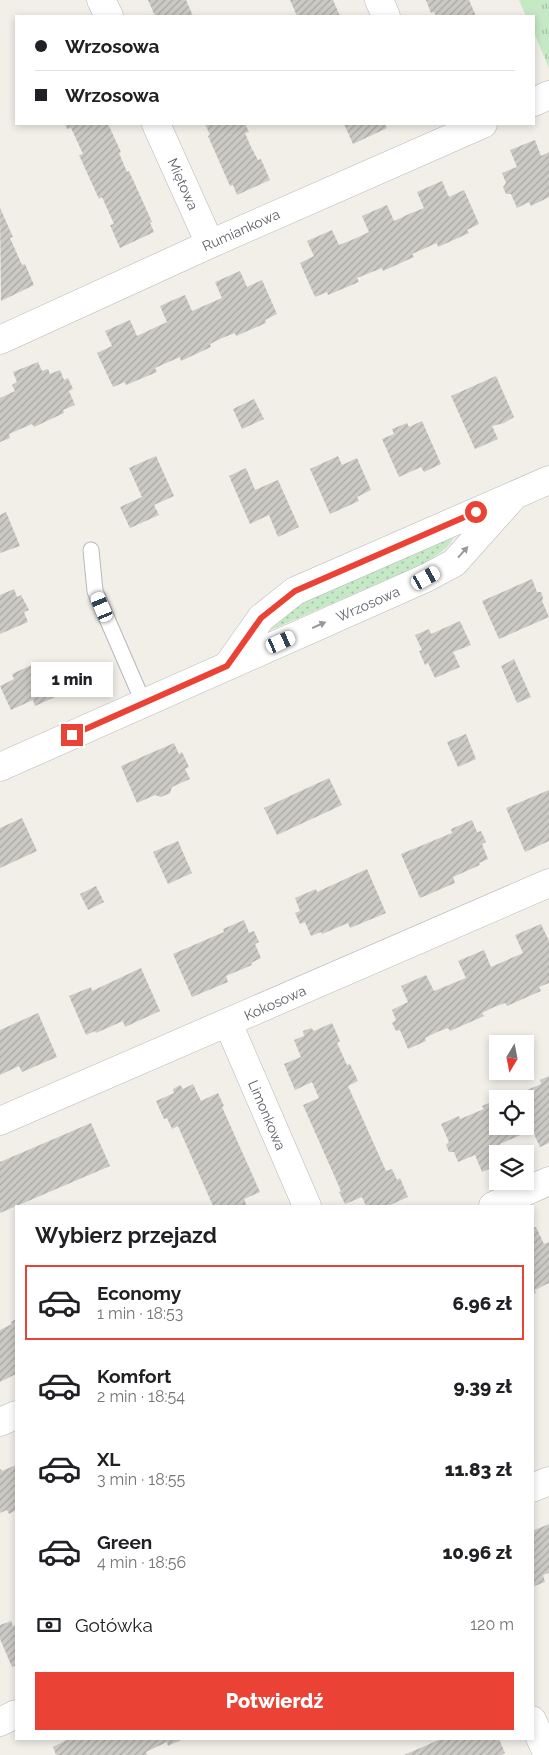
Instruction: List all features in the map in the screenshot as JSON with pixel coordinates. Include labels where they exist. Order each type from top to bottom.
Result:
[{"type":"street","points":[[101,0],[108,15]]},
{"type":"street","points":[[379,0],[386,15]]},
{"type":"street","points":[[535,102],[549,95]]},
{"type":"street","name":"Miętowa","points":[[156,125],[210,244]]},
{"type":"street","name":"Rumiankowa","points":[[0,340],[210,244],[438,133],[478,125]]},
{"type":"street","name":"Wrzosowa","points":[[227,666],[261,618],[295,591],[549,480]]},
{"type":"street","name":"Wrzosowa","points":[[0,767],[426,578],[454,563],[513,497]]},
{"type":"street","name":"Kokosowa","points":[[0,1121],[549,883]]},
{"type":"street","name":"Limonkowa","points":[[228,1023],[307,1205]]},
{"type":"street","points":[[495,1205],[549,1181]]},
{"type":"street","points":[[0,1422],[15,1415]]},
{"type":"street","points":[[534,1487],[549,1481]]},
{"type":"street","points":[[0,1722],[15,1714]]},
{"type":"street","points":[[534,1724],[548,1755]]},
{"type":"lane","points":[[91,550],[95,591],[144,704]]},
{"type":"green space","points":[[519,0],[549,0],[549,68],[535,35],[535,15],[526,15]]},
{"type":"green space","points":[[454,536],[446,548],[425,563],[266,632],[287,608]]},
{"type":"building","points":[[148,0],[186,0],[193,15],[155,15]]},
{"type":"building","points":[[290,0],[333,0],[340,15],[297,15]]},
{"type":"building","points":[[426,0],[469,0],[476,15],[436,15],[434,12],[431,13]]},
{"type":"building","points":[[65,125],[108,125],[121,152],[119,153],[127,172],[129,171],[152,222],[150,223],[154,232],[120,248],[110,225],[114,224],[102,197],[99,199],[79,155],[83,154],[71,128],[67,129]]},
{"type":"building","points":[[205,125],[246,125],[249,132],[245,133],[251,147],[258,160],[261,159],[270,180],[237,195],[233,185],[230,186],[208,136],[210,135]]},
{"type":"building","points":[[344,125],[386,125],[387,128],[353,144]]},
{"type":"building","points":[[535,140],[541,156],[549,152],[549,197],[531,206],[529,202],[517,208],[511,194],[506,194],[503,187],[506,183],[502,173],[517,167],[510,150]]},
{"type":"building","points":[[442,181],[449,197],[464,190],[479,224],[467,230],[469,233],[438,247],[437,243],[412,254],[414,257],[383,271],[382,268],[357,278],[359,282],[328,295],[327,292],[315,297],[300,263],[314,256],[307,241],[332,230],[339,245],[354,239],[369,232],[362,216],[387,205],[394,221],[424,208],[417,192]]},
{"type":"building","points":[[0,208],[13,237],[10,238],[22,265],[25,264],[34,285],[1,301]]},
{"type":"building","points":[[240,271],[247,287],[262,280],[277,314],[265,320],[266,323],[236,336],[235,333],[222,338],[210,344],[211,347],[181,361],[180,357],[155,368],[157,372],[126,385],[125,382],[113,387],[97,353],[112,346],[105,331],[130,320],[137,336],[167,322],[160,306],[173,300],[185,295],[192,311],[222,298],[215,282]]},
{"type":"building","points":[[38,362],[42,371],[48,369],[50,374],[60,370],[64,380],[68,378],[73,389],[69,391],[75,405],[63,410],[64,413],[34,427],[32,424],[9,434],[10,438],[0,442],[0,398],[15,391],[12,385],[17,382],[13,372]]},
{"type":"building","points":[[496,376],[514,417],[504,423],[492,426],[498,439],[475,449],[451,396]]},
{"type":"building","points":[[254,399],[264,419],[242,429],[233,409]]},
{"type":"building","points":[[422,421],[441,464],[424,472],[421,467],[399,477],[382,439],[394,434],[392,429],[407,423],[409,427]]},
{"type":"building","points":[[156,456],[174,496],[154,505],[159,515],[130,528],[120,507],[142,497],[129,468]]},
{"type":"building","points":[[338,456],[342,465],[357,458],[371,490],[357,497],[359,501],[330,514],[310,469]]},
{"type":"building","points":[[246,468],[255,490],[278,480],[299,527],[278,537],[269,515],[250,524],[229,476]]},
{"type":"building","points":[[6,512],[20,546],[0,553],[0,515]]},
{"type":"building","points":[[532,579],[537,592],[541,592],[542,601],[549,617],[499,639],[482,601]]},
{"type":"building","points":[[14,589],[17,597],[21,595],[29,610],[24,612],[28,622],[0,634],[0,595]]},
{"type":"building","points":[[460,621],[471,645],[453,652],[460,667],[435,678],[428,663],[425,665],[419,651],[422,650],[415,635],[429,629],[431,634]]},
{"type":"building","points":[[514,659],[531,697],[517,703],[501,666]]},
{"type":"building","points":[[36,663],[39,669],[51,664],[64,693],[35,706],[33,700],[11,710],[0,686],[14,679],[12,674]]},
{"type":"building","points":[[466,734],[476,759],[458,767],[447,742]]},
{"type":"building","points":[[174,743],[179,754],[182,752],[189,767],[185,769],[190,779],[172,787],[170,793],[161,797],[155,795],[137,803],[121,766]]},
{"type":"building","points":[[329,778],[342,805],[277,835],[264,808]]},
{"type":"building","points":[[549,790],[549,841],[525,852],[506,808]]},
{"type":"building","points":[[22,818],[37,851],[0,868],[0,828]]},
{"type":"building","points":[[472,820],[477,832],[481,831],[486,842],[482,844],[488,859],[479,863],[480,865],[453,877],[455,883],[420,898],[401,854],[452,833],[451,829]]},
{"type":"building","points":[[178,841],[192,873],[168,884],[153,852]]},
{"type":"building","points":[[367,869],[386,913],[350,928],[348,923],[322,934],[321,932],[311,936],[305,922],[300,924],[295,913],[300,911],[295,898],[316,889],[317,892]]},
{"type":"building","points":[[96,886],[104,902],[88,910],[80,894]]},
{"type":"building","points":[[244,920],[249,933],[254,931],[259,942],[255,944],[261,958],[251,963],[252,965],[226,976],[228,982],[192,997],[173,954],[224,932],[223,929]]},
{"type":"building","points":[[541,924],[549,941],[549,983],[539,987],[541,991],[507,1006],[505,1003],[494,1007],[482,1013],[484,1016],[450,1031],[448,1028],[437,1032],[425,1038],[426,1041],[408,1049],[400,1030],[396,1031],[392,1023],[396,1020],[392,1010],[408,1002],[401,986],[426,975],[434,991],[466,978],[458,961],[484,950],[491,967],[523,953],[515,935]]},
{"type":"building","points":[[141,968],[160,1011],[125,1027],[123,1021],[96,1033],[95,1031],[86,1035],[69,996],[91,987],[92,991]]},
{"type":"building","points":[[38,1013],[57,1057],[22,1072],[19,1066],[0,1075],[0,1030]]},
{"type":"building","points":[[332,1023],[340,1041],[337,1043],[347,1065],[350,1064],[358,1081],[348,1086],[386,1171],[392,1169],[397,1180],[400,1178],[408,1197],[390,1205],[366,1205],[362,1197],[345,1204],[303,1105],[319,1098],[312,1082],[295,1090],[284,1064],[301,1057],[294,1040],[304,1036],[303,1031],[311,1028],[314,1031]]},
{"type":"building","points":[[549,1076],[549,1143],[540,1147],[534,1134],[534,1090],[527,1090],[541,1084],[540,1080]]},
{"type":"building","points":[[193,1084],[201,1101],[218,1093],[224,1106],[222,1107],[260,1192],[244,1199],[247,1205],[213,1205],[178,1126],[172,1129],[167,1118],[164,1119],[156,1101],[174,1093],[173,1089],[180,1085],[183,1089]]},
{"type":"building","points":[[489,1103],[489,1135],[521,1135],[500,1145],[489,1145],[489,1169],[482,1172],[475,1155],[458,1162],[454,1152],[449,1152],[446,1145],[449,1142],[441,1124],[459,1116],[460,1119],[484,1109],[482,1106]]},
{"type":"building","points":[[91,1123],[110,1166],[0,1213],[0,1162]]},
{"type":"building","points":[[536,1227],[544,1244],[549,1242],[549,1283],[535,1290],[536,1293],[534,1294],[534,1228]]},
{"type":"building","points":[[15,1320],[15,1374],[0,1382],[0,1330],[12,1324],[11,1322]]},
{"type":"building","points":[[15,1465],[15,1511],[9,1514],[7,1510],[0,1513],[1,1469],[2,1471]]},
{"type":"building","points":[[549,1524],[549,1573],[543,1575],[545,1582],[534,1586],[534,1530]]},
{"type":"building","points":[[11,1621],[13,1626],[15,1625],[15,1666],[12,1667],[0,1639],[0,1625]]},
{"type":"building","points":[[67,1740],[181,1740],[168,1746],[167,1742],[146,1752],[147,1755],[56,1755],[53,1747]]},
{"type":"building","points":[[439,1740],[499,1740],[505,1753],[501,1755],[404,1755]]},
{"type":"route","points":[[72,735],[227,666],[261,618],[295,591],[476,512]]}]
